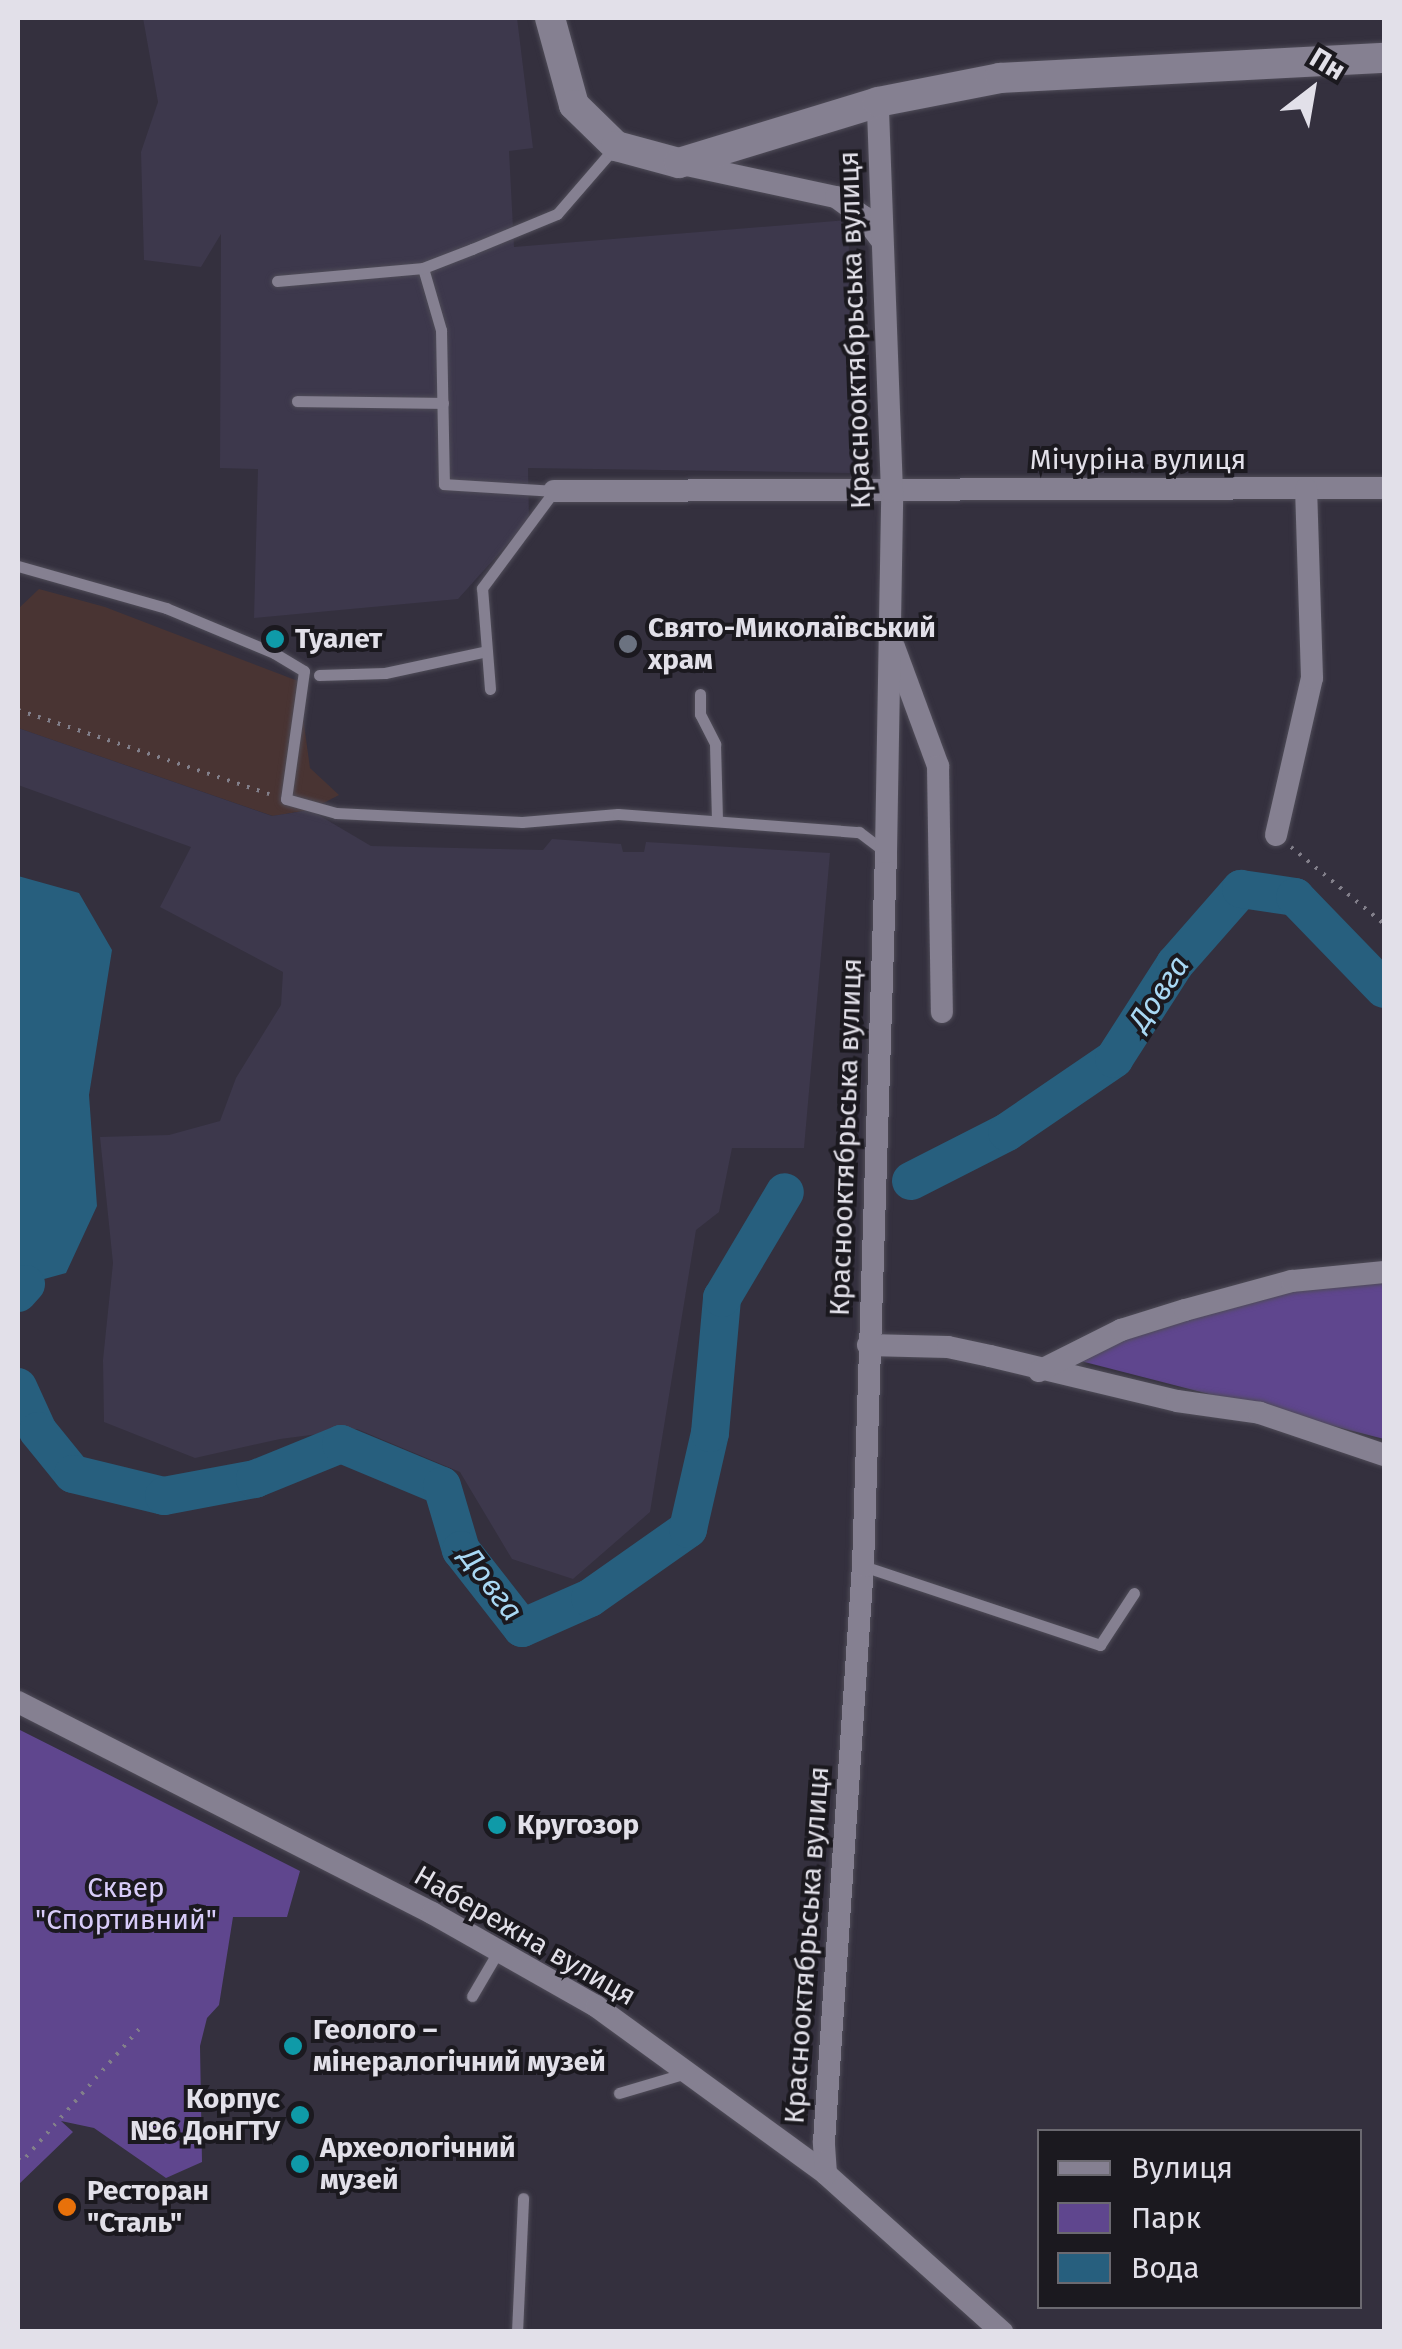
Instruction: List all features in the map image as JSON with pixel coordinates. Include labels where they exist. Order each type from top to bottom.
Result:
[{"type":"street","points":[[550,18],[574,105],[616,146],[836,196],[864,217],[880,238]]},
{"type":"street","points":[[679,163],[878,102],[1000,78],[1384,58]]},
{"type":"street","name":"Краснооктябрьська вулиця","points":[[826,2174],[825,2127],[863,1566],[886,852],[892,492],[878,102]]},
{"type":"street","name":"Мічуріна вулиця","points":[[554,491],[1384,488]]},
{"type":"street","points":[[1276,835],[1312,678],[1306,489]]},
{"type":"street","points":[[890,634],[938,766],[942,1012]]},
{"type":"street","points":[[1039,1371],[1121,1330],[1185,1310],[1292,1281],[1384,1272]]},
{"type":"street","points":[[868,1345],[948,1347],[1178,1401],[1260,1413],[1384,1454]]},
{"type":"street","name":"Набережна вулиця","points":[[18,1702],[499,1950],[596,2006],[826,2174],[1002,2332]]},
{"type":"lane","points":[[276,281],[423,268],[557,214],[616,146]]},
{"type":"lane","points":[[423,268],[441,330],[444,484],[554,491]]},
{"type":"lane","points":[[296,401],[442,404]]},
{"type":"lane","points":[[490,689],[482,588],[554,491]]},
{"type":"lane","points":[[18,566],[166,608],[274,653],[304,671],[286,799],[355,814],[522,822],[618,814],[859,832],[886,852]]},
{"type":"lane","points":[[319,675],[385,673],[487,651]]},
{"type":"lane","points":[[700,694],[700,714],[714,744],[718,821]]},
{"type":"lane","points":[[863,1566],[1100,1645],[1134,1593]]},
{"type":"lane","points":[[472,1996],[499,1950]]},
{"type":"lane","points":[[619,2094],[687,2072]]},
{"type":"lane","points":[[518,2332],[524,2198]]},
{"type":"path","points":[[18,710],[286,799]]},
{"type":"path","points":[[1276,835],[1384,924]]},
{"type":"path","points":[[18,2158],[26,2157],[142,2026]]},
{"type":"shaded area","points":[[143,18],[517,18],[533,148],[509,151],[514,247],[848,220],[855,473],[528,468],[529,520],[458,599],[254,618],[258,469],[220,468],[221,234],[201,267],[144,260],[141,152],[158,102]]},
{"type":"shaded area","points":[[39,589],[105,607],[298,681],[310,768],[339,795],[310,810],[273,816],[18,728],[18,609]]},
{"type":"shaded area","points":[[18,728],[272,816],[310,810],[371,846],[543,850],[552,839],[621,844],[623,852],[644,852],[646,842],[830,853],[804,1148],[732,1148],[719,1212],[696,1230],[650,1512],[573,1579],[512,1559],[460,1472],[357,1429],[280,1439],[195,1458],[104,1422],[103,1360],[113,1263],[100,1137],[169,1135],[220,1121],[236,1078],[281,1005],[283,972],[160,907],[191,847],[18,785]]},
{"type":"green space","points":[[1384,1280],[1384,1439],[1069,1358],[1222,1305],[1307,1286]]},
{"type":"green space","name":"Сквер \"Спортивний\"","points":[[18,1729],[300,1871],[287,1917],[233,1917],[219,2005],[207,2018],[200,2046],[202,2162],[166,2178],[94,2128],[61,2121],[73,2132],[18,2185]]},
{"type":"water","points":[[18,876],[79,893],[112,950],[89,1095],[97,1206],[66,1273],[26,1284],[18,1277]]},
{"type":"waterway","name":"Довга","points":[[911,1181],[1007,1132],[1114,1059],[1175,964],[1241,889],[1295,897],[1384,989]]},
{"type":"waterway","name":"Довга","points":[[18,1387],[38,1431],[73,1474],[164,1496],[255,1479],[341,1444],[442,1486],[461,1550],[522,1628],[590,1598],[688,1529],[710,1433],[722,1298],[785,1192]]},
{"type":"waterway","points":[[18,1293],[26,1284]]},
{"type":"place","name":"Туалет","points":[[275,639]]},
{"type":"place","name":"Свято-Миколаївський храм","points":[[628,644]]},
{"type":"place","name":"Кругозор","points":[[497,1825]]},
{"type":"place","name":"Геолого – мінералогічний музей","points":[[293,2046]]},
{"type":"place","name":"Корпус №6 ДонГТУ","points":[[300,2115]]},
{"type":"place","name":"Археологічний музей","points":[[300,2164]]},
{"type":"place","name":"Ресторан \"Сталь\"","points":[[67,2207]]}]
